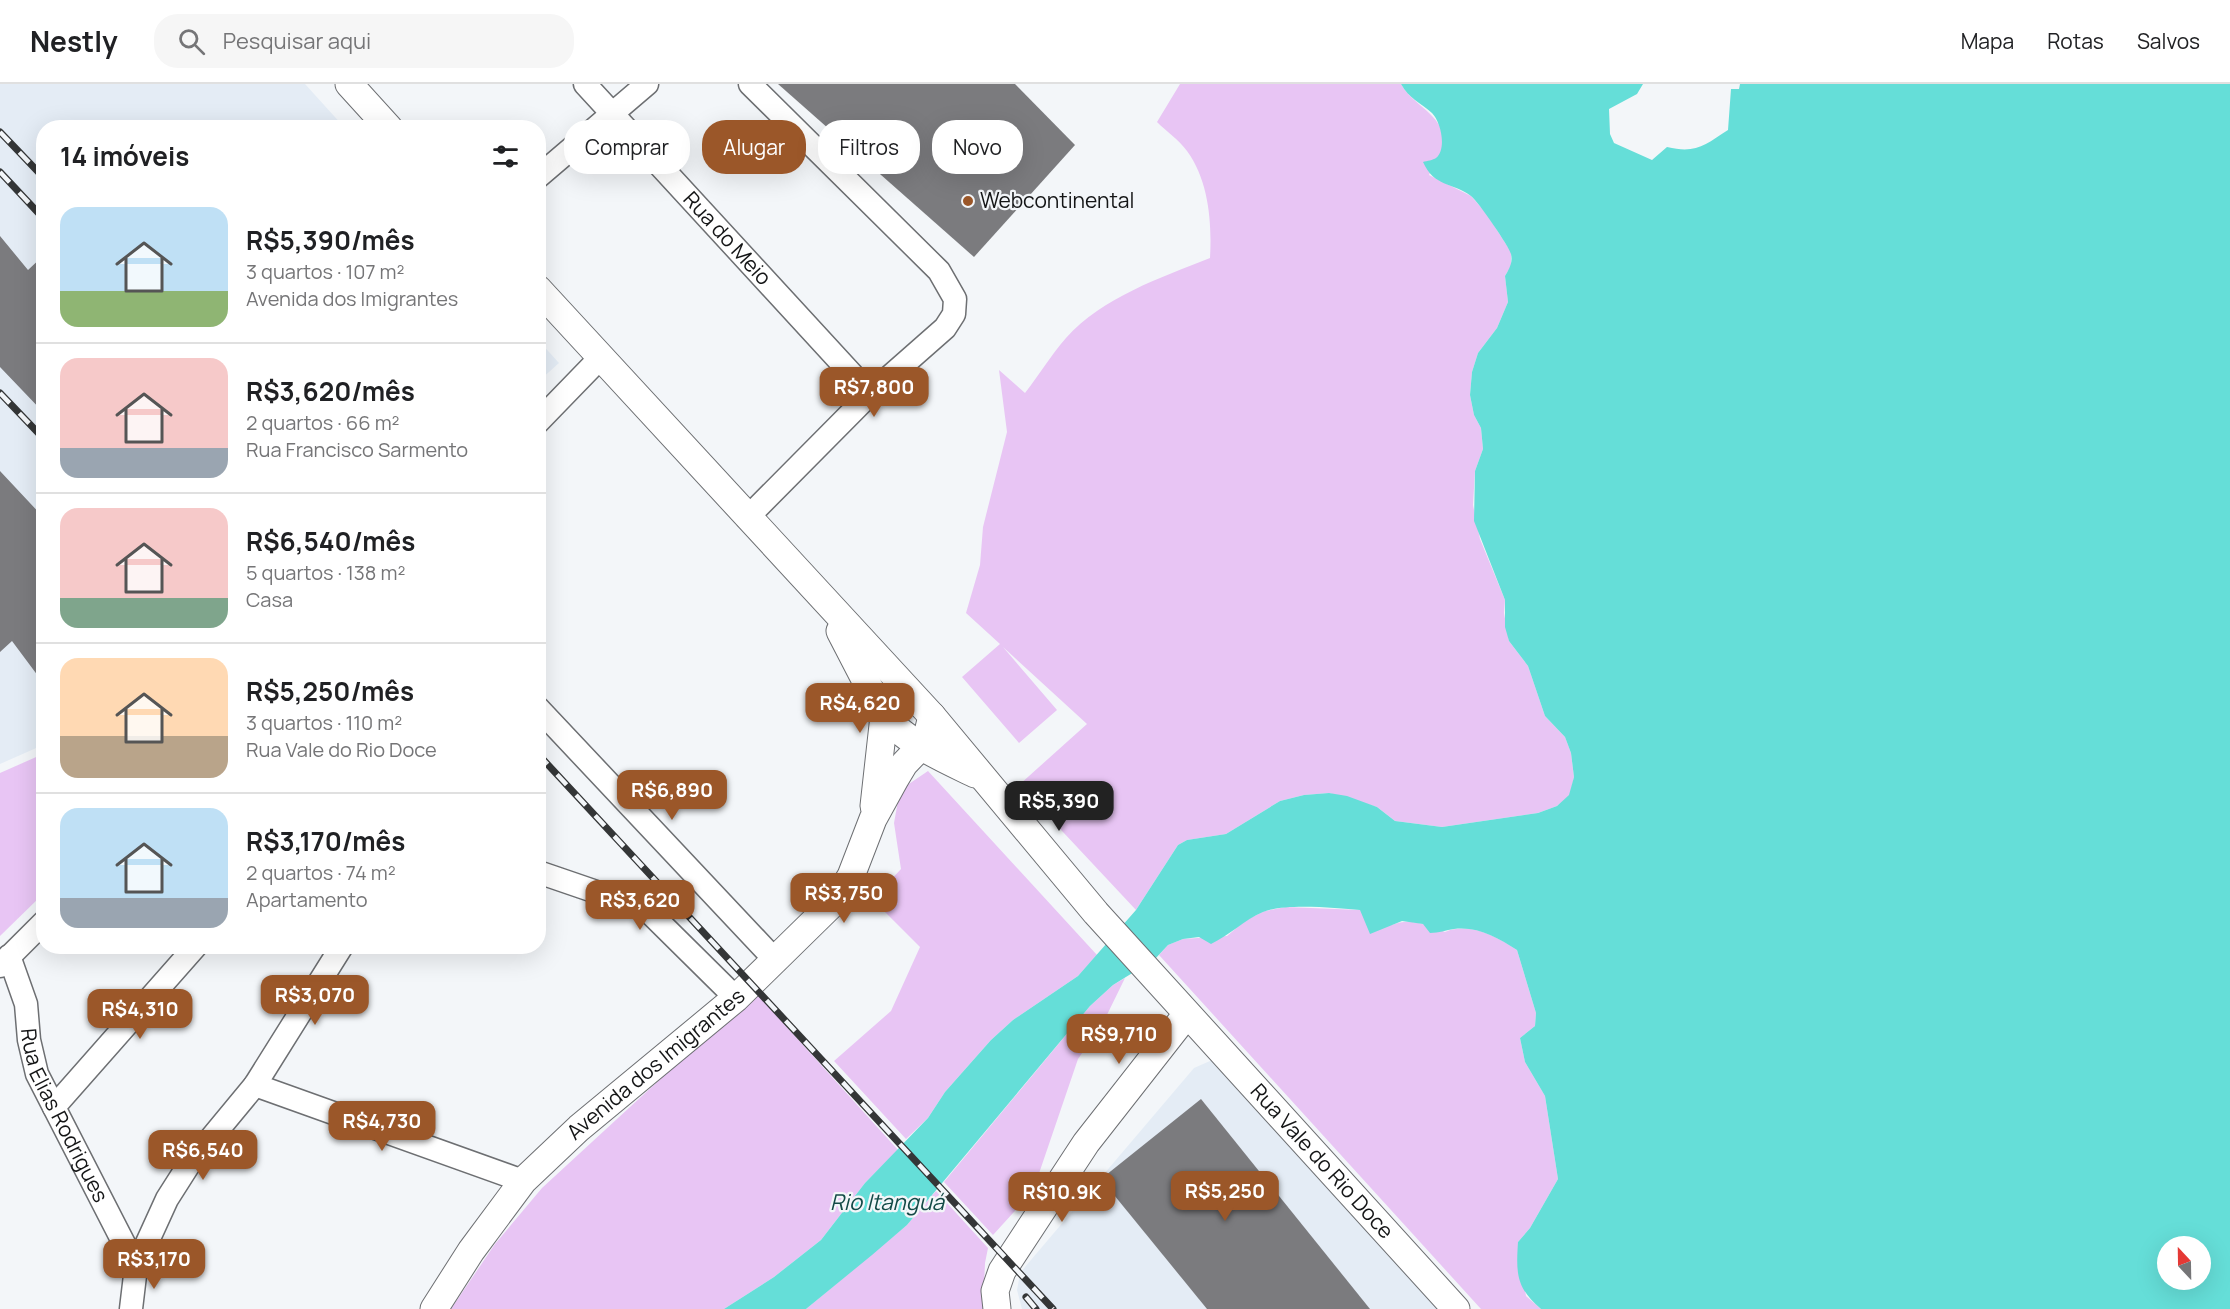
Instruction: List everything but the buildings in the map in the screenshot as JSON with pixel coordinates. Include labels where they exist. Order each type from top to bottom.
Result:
[{"type":"street","points":[[349,84],[382,120]]},
{"type":"street","name":"Rua do Meio","points":[[585,84],[870,394]]},
{"type":"street","points":[[546,170],[647,84]]},
{"type":"street","points":[[747,518],[870,394],[945,328],[954,314],[955,298],[939,271],[750,84]]},
{"type":"street","points":[[546,298],[824,602],[884,716],[905,737],[987,780]]},
{"type":"street","points":[[546,414],[601,357]]},
{"type":"street","name":"Rua Vale do Rio Doce","points":[[824,602],[987,780],[1096,912],[1149,972],[1456,1309]]},
{"type":"street","points":[[884,716],[899,705],[923,708]]},
{"type":"street","name":"Avenida dos Imigrantes","points":[[434,1309],[451,1279],[524,1181],[579,1128],[776,962],[837,899],[851,876],[873,819],[904,764],[922,747],[929,734],[923,708]]},
{"type":"street","name":"Avenida dos Imigrantes","points":[[873,819],[884,716]]},
{"type":"street","points":[[546,717],[776,962]]},
{"type":"street","points":[[546,875],[646,909],[736,998]]},
{"type":"street","points":[[5,961],[36,930]]},
{"type":"street","points":[[54,1107],[189,954]]},
{"type":"street","points":[[132,1309],[136,1267],[167,1199],[189,1166],[255,1085],[337,954]]},
{"type":"street","name":"Rua Elias Rodrigues","points":[[5,961],[26,1004],[32,1058],[54,1107],[136,1267]]},
{"type":"street","points":[[997,1309],[995,1291],[1002,1271],[1086,1143],[1187,1014]]},
{"type":"street","points":[[255,1085],[524,1181]]},
{"type":"shaded area","points":[[0,84],[305,84],[338,120],[36,120],[36,748],[0,764]]},
{"type":"shaded area","points":[[1180,84],[1401,84],[1441,129],[1442,150],[1429,175],[1471,196],[1486,213],[1511,252],[1511,266],[1505,276],[1508,302],[1497,328],[1478,353],[1472,372],[1470,395],[1474,415],[1481,428],[1483,449],[1475,471],[1473,505],[1480,539],[1505,600],[1504,613],[1509,641],[1528,666],[1545,716],[1565,737],[1571,753],[1574,777],[1570,795],[1557,806],[1538,813],[1442,827],[1395,821],[1377,807],[1329,793],[1304,795],[1280,801],[1226,834],[1187,840],[1178,845],[1136,910],[1019,785],[1087,724],[1003,647],[1057,710],[1019,743],[962,677],[1000,644],[966,613],[980,565],[983,527],[1007,432],[999,370],[1025,393],[1066,338],[1097,311],[1133,290],[1210,258],[1209,217],[1200,175],[1184,147],[1157,122]]},
{"type":"shaded area","points":[[546,349],[559,363],[546,375]]},
{"type":"shaded area","points":[[36,757],[36,901],[0,936],[0,773]]},
{"type":"shaded area","points":[[928,771],[1097,955],[1078,976],[1013,1020],[991,1040],[945,1092],[928,1118],[906,1139],[834,1061],[891,1011],[920,947],[879,906],[875,897],[901,869],[894,823],[900,790]]},
{"type":"shaded area","points":[[1286,907],[1361,910],[1364,917],[1392,925],[1412,922],[1445,932],[1454,929],[1473,930],[1492,936],[1517,950],[1536,1013],[1535,1026],[1520,1038],[1525,1062],[1545,1096],[1558,1179],[1530,1228],[1518,1242],[1526,1296],[1541,1309],[1481,1309],[1159,955],[1168,945],[1183,939],[1227,936],[1246,920],[1265,911]]},
{"type":"shaded area","points":[[1125,978],[1103,1023],[1078,1059],[1033,1191],[993,1235],[944,1182],[1090,1006],[1113,985]]},
{"type":"shaded area","points":[[755,992],[898,1150],[865,1183],[821,1240],[774,1277],[724,1309],[451,1309],[495,1244],[542,1188]]},
{"type":"shaded area","points":[[1215,1061],[1442,1309],[1022,1309],[1017,1290],[1020,1274],[1025,1267],[1194,1068]]},
{"type":"shaded area","points":[[936,1191],[988,1248],[983,1309],[806,1309],[907,1225]]},
{"type":"water","name":"Rio Itanguá","points":[[1401,84],[1643,84],[1637,94],[1609,109],[1610,134],[1614,143],[1652,160],[1667,147],[1693,149],[1706,144],[1728,130],[1731,89],[1739,89],[1740,84],[2230,84],[2230,1309],[1541,1309],[1527,1294],[1519,1279],[1518,1242],[1530,1228],[1558,1179],[1545,1096],[1525,1062],[1520,1038],[1535,1026],[1536,1013],[1517,950],[1479,931],[1454,929],[1430,933],[1423,924],[1402,921],[1370,934],[1360,910],[1310,907],[1272,909],[1263,912],[1211,944],[1199,937],[1183,939],[1168,945],[1155,959],[1113,985],[1090,1006],[907,1225],[872,1255],[806,1309],[724,1309],[774,1277],[821,1240],[865,1183],[928,1118],[945,1092],[991,1040],[1013,1020],[1078,976],[1136,910],[1178,845],[1187,840],[1226,834],[1280,801],[1304,795],[1329,793],[1347,796],[1377,807],[1395,821],[1442,827],[1538,813],[1557,806],[1569,795],[1574,777],[1571,753],[1565,737],[1545,716],[1528,666],[1509,641],[1505,627],[1505,600],[1474,521],[1475,471],[1483,449],[1481,428],[1474,415],[1470,395],[1472,372],[1478,353],[1497,328],[1508,302],[1505,276],[1511,263],[1511,254],[1500,234],[1471,196],[1438,180],[1427,170],[1423,162],[1436,158],[1439,154],[1442,136],[1432,113],[1411,97]]},
{"type":"railway","points":[[0,132],[36,170]]},
{"type":"railway","points":[[0,172],[36,210]]},
{"type":"railway","points":[[0,393],[36,431]]},
{"type":"railway","points":[[546,763],[1053,1309]]},
{"type":"railway","points":[[1026,1297],[1036,1309]]},
{"type":"place","name":"Webcontinental","points":[[968,201]]}]
